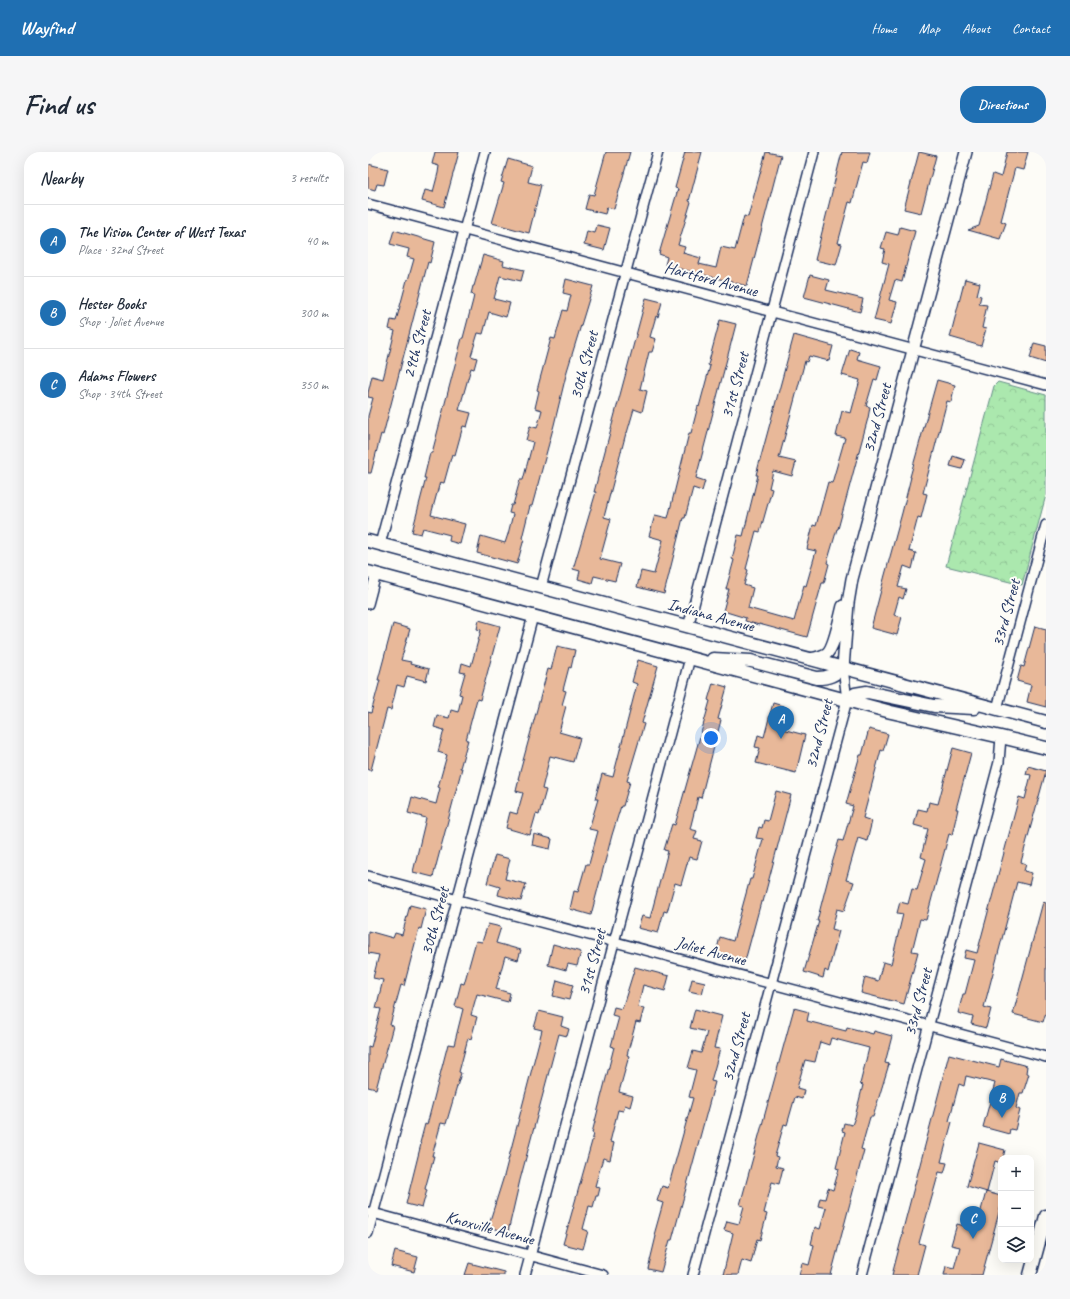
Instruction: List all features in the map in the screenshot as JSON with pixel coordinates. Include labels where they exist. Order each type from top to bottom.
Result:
[{"type":"main road","name":"Indiana Avenue","points":[[374,542],[1046,722]]},
{"type":"main road","points":[[371,572],[847,700],[937,723],[1046,748]]},
{"type":"main road","points":[[690,658],[751,661],[817,678],[832,676],[843,668]]},
{"type":"main road","points":[[847,700],[855,694],[867,692],[934,706],[997,709]]},
{"type":"main road","points":[[1030,1275],[1046,1216]]},
{"type":"street","name":"29th Street","points":[[374,542],[485,152]]},
{"type":"street","name":"30th Street","points":[[541,587],[658,152]]},
{"type":"street","name":"31st Street","points":[[688,627],[814,152]]},
{"type":"street","name":"32nd Street","points":[[693,1275],[847,700],[843,668],[847,610],[852,579],[966,152]]},
{"type":"street","name":"Hartford Avenue","points":[[368,204],[1046,385]]},
{"type":"street","name":"33rd Street","points":[[997,709],[1046,525]]},
{"type":"street","points":[[368,604],[371,572]]},
{"type":"street","points":[[810,659],[826,655],[830,648],[852,579]]},
{"type":"street","name":"30th Street","points":[[368,1233],[371,1212],[533,616]]},
{"type":"street","name":"31st Street","points":[[525,1275],[690,658]]},
{"type":"street","name":"33rd Street","points":[[862,1275],[999,762],[1001,737]]},
{"type":"street","name":"Joliet Avenue","points":[[368,876],[1046,1057]]},
{"type":"street","name":"Knoxville Avenue","points":[[371,1212],[604,1275]]},
{"type":"green space","points":[[998,382],[1046,395],[1046,495],[1022,585],[946,566],[994,386]]},
{"type":"building","points":[[435,152],[459,152],[444,207],[422,201],[425,190],[433,192],[439,166],[432,164]]},
{"type":"building","points":[[606,152],[630,152],[614,209],[607,207],[605,214],[585,209],[589,194],[594,195]]},
{"type":"building","points":[[685,152],[702,152],[689,201],[691,202],[678,245],[685,247],[683,253],[701,258],[699,264],[716,268],[721,247],[735,250],[744,216],[748,217],[766,152],[781,155],[747,286],[665,265],[667,257],[659,254],[678,189],[675,188]]},
{"type":"building","points":[[842,152],[870,152],[867,163],[863,162],[852,203],[849,202],[838,243],[842,244],[836,265],[815,260]]},
{"type":"building","points":[[919,152],[936,156],[921,213],[904,209]]},
{"type":"building","points":[[1007,152],[1028,152],[1023,170],[1015,168],[1001,221],[1006,223],[1000,239],[968,230],[979,226],[993,174],[1001,177]]},
{"type":"building","points":[[508,159],[532,166],[528,182],[541,185],[529,233],[492,223],[504,183],[501,182]]},
{"type":"building","points":[[368,164],[388,169],[384,185],[377,184],[375,190],[368,188]]},
{"type":"building","points":[[597,225],[610,228],[604,250],[584,245],[587,231],[595,233]]},
{"type":"building","points":[[900,227],[915,231],[902,282],[895,280],[889,300],[897,302],[891,324],[874,320],[889,264],[882,262],[885,249],[881,248],[886,232],[898,235]]},
{"type":"building","points":[[394,230],[435,242],[430,263],[428,262],[383,435],[381,434],[371,473],[368,473],[368,416],[373,398],[368,397],[368,393],[372,376],[383,379],[395,331],[389,329],[391,320],[396,321],[414,259],[407,257],[409,249],[390,244]]},
{"type":"building","points":[[483,255],[504,261],[503,265],[524,270],[521,281],[500,276],[494,299],[510,303],[506,317],[489,312],[483,334],[478,333],[471,356],[477,358],[474,369],[471,368],[459,410],[471,413],[467,427],[463,426],[455,455],[452,454],[444,483],[440,482],[431,515],[465,524],[460,544],[449,541],[450,535],[423,528],[421,534],[412,532],[426,478],[424,478],[430,453],[432,453],[463,338],[474,295],[471,294]]},
{"type":"building","points":[[810,275],[829,280],[826,290],[863,299],[860,312],[804,297]]},
{"type":"building","points":[[566,279],[593,286],[567,371],[532,506],[530,506],[522,538],[524,539],[517,564],[477,553],[481,536],[505,543],[508,534],[513,514],[509,513],[511,505],[513,505],[520,480],[523,480],[533,442],[526,440],[530,426],[537,428],[542,410],[535,408],[539,391],[537,390],[551,338],[555,339],[563,310],[567,311],[571,295],[563,293]]},
{"type":"building","points":[[965,279],[980,283],[977,295],[981,296],[979,304],[987,305],[982,328],[986,329],[981,346],[950,337]]},
{"type":"building","points":[[646,298],[662,302],[650,337],[656,339],[652,352],[649,352],[640,389],[647,391],[642,412],[634,409],[626,433],[604,517],[611,519],[600,559],[620,564],[615,581],[594,576],[592,583],[578,579],[580,571],[573,569],[596,492],[594,492]]},
{"type":"building","points":[[720,320],[736,324],[696,478],[705,481],[702,491],[693,488],[685,518],[683,518],[664,594],[637,587],[641,571],[654,574],[663,540],[649,536],[655,515],[668,518],[689,433],[691,433],[710,366],[708,365]]},
{"type":"building","points":[[794,335],[833,346],[829,361],[809,356],[807,362],[805,361],[779,458],[796,462],[792,476],[773,471],[769,488],[772,489],[760,532],[756,531],[746,569],[748,570],[744,585],[753,588],[748,608],[794,621],[804,585],[806,586],[816,551],[807,549],[813,525],[816,526],[828,482],[832,483],[845,438],[836,436],[842,411],[851,413],[860,380],[842,375],[850,349],[859,352],[857,359],[881,366],[877,380],[874,379],[866,406],[870,407],[868,418],[838,529],[827,563],[829,564],[824,583],[822,583],[807,637],[745,621],[746,618],[723,611],[729,589],[726,589],[734,560],[732,559],[738,535],[743,536],[758,475],[756,475]]},
{"type":"building","points":[[1034,343],[1046,346],[1046,363],[1030,358]]},
{"type":"building","points":[[937,380],[955,385],[951,402],[947,401],[923,493],[927,494],[921,518],[918,517],[909,551],[916,553],[912,569],[904,566],[898,587],[906,589],[903,599],[899,597],[894,615],[902,617],[897,635],[871,628]]},
{"type":"building","points":[[953,456],[965,460],[962,469],[950,466]]},
{"type":"building","points":[[479,620],[500,626],[480,700],[477,699],[466,740],[468,740],[460,768],[462,768],[433,877],[413,872],[426,818],[408,813],[412,797],[436,804],[440,788],[438,787],[447,755],[438,752],[444,730],[434,727],[437,715],[449,718],[451,710],[458,712],[462,695],[459,694],[465,673],[460,672],[462,663],[471,666],[481,630],[477,629]]},
{"type":"building","points":[[393,624],[410,629],[401,660],[429,669],[426,681],[407,676],[404,687],[397,685],[391,710],[387,709],[371,770],[368,770],[368,712],[371,713]]},
{"type":"building","points":[[1035,626],[1046,629],[1046,707],[1027,702],[1031,685],[1017,681],[1021,666],[1024,667]]},
{"type":"building","points":[[557,646],[575,650],[571,668],[569,667],[563,690],[566,691],[562,705],[566,706],[559,732],[580,738],[573,762],[550,756],[542,789],[546,790],[539,815],[536,814],[530,835],[506,828],[510,812],[517,814],[523,793],[516,791],[518,779],[548,669],[551,670]]},
{"type":"building","points":[[638,660],[658,666],[642,723],[644,724],[627,781],[630,782],[612,835],[591,915],[570,909],[574,891],[578,892],[586,864],[589,864],[598,831],[589,829],[598,799],[595,799],[602,774],[613,777],[637,684],[632,682]]},
{"type":"building","points":[[713,683],[727,687],[718,719],[721,720],[701,798],[698,797],[690,829],[697,831],[694,839],[702,841],[697,859],[689,857],[681,885],[675,883],[667,912],[664,911],[658,933],[638,928],[642,916],[650,918],[668,851],[664,850],[672,824],[675,825],[710,701],[708,700]]},
{"type":"building","points":[[773,703],[783,706],[778,728],[805,735],[796,773],[756,763],[760,748],[755,747],[758,735],[764,737]]},
{"type":"building","points":[[869,729],[888,734],[883,751],[881,750],[863,818],[872,821],[867,841],[858,838],[846,880],[854,882],[844,911],[837,909],[832,929],[839,931],[828,972],[825,970],[823,978],[804,972],[819,921],[817,921],[831,867],[839,840],[843,841],[853,806],[846,804]]},
{"type":"building","points":[[953,748],[971,753],[956,809],[958,809],[952,835],[949,834],[926,920],[920,919],[912,951],[918,952],[904,1004],[861,993],[865,977],[878,981],[883,962],[891,964],[903,914],[897,913],[900,902],[908,904],[912,889],[917,890],[926,859],[921,857],[928,829],[914,825],[918,809],[927,811],[929,802],[938,804]]},
{"type":"building","points":[[1028,766],[1046,771],[1021,862],[1026,864],[1024,871],[1032,873],[1029,885],[1017,882],[984,1007],[991,1009],[986,1028],[971,1024],[973,1017],[958,1013],[963,994],[965,994],[974,960],[964,958],[966,950],[977,953],[1019,797],[1025,799],[1031,775],[1026,774]]},
{"type":"building","points":[[776,791],[791,795],[763,902],[761,902],[745,961],[716,953],[720,937],[733,941],[763,839],[756,838],[759,827],[762,828],[764,820],[768,821]]},
{"type":"building","points":[[534,834],[552,839],[550,849],[532,845]]},
{"type":"building","points":[[495,855],[510,859],[505,879],[526,884],[521,901],[498,895],[500,887],[487,883]]},
{"type":"building","points":[[1043,902],[1046,903],[1046,1012],[1043,1022],[1013,1014]]},
{"type":"building","points":[[410,905],[426,909],[421,929],[419,928],[404,986],[401,985],[390,1025],[393,1026],[376,1089],[368,1087],[368,1046],[371,1047],[381,1009],[376,1008],[383,980],[373,978],[379,955],[368,953],[368,931],[393,938],[395,933],[402,935]]},
{"type":"building","points":[[488,924],[501,927],[496,943],[521,950],[518,960],[505,956],[496,989],[510,993],[508,1002],[477,994],[471,1015],[477,1017],[471,1039],[468,1038],[459,1072],[461,1073],[446,1124],[441,1123],[432,1156],[434,1156],[425,1189],[427,1190],[422,1208],[406,1204],[420,1143],[425,1124],[427,1125],[448,1044],[454,1045],[463,1009],[455,1006],[461,983],[464,984],[476,941],[482,942]]},
{"type":"building","points":[[553,944],[581,952],[577,966],[568,964],[566,970],[548,965]]},
{"type":"building","points":[[635,967],[669,976],[665,991],[643,985],[638,1007],[644,1008],[640,1023],[636,1022],[627,1055],[629,1056],[619,1092],[633,1096],[630,1107],[625,1105],[623,1111],[618,1110],[610,1142],[614,1143],[610,1160],[603,1158],[595,1186],[600,1188],[598,1196],[596,1196],[593,1207],[589,1206],[583,1229],[588,1231],[583,1249],[563,1244],[594,1134],[592,1133],[614,1047],[611,1046],[619,1017],[612,1015],[614,1007],[622,1009]]},
{"type":"building","points":[[692,979],[705,982],[702,994],[689,991]]},
{"type":"building","points":[[557,980],[573,985],[569,1000],[553,996]]},
{"type":"building","points":[[794,1008],[809,1012],[807,1021],[846,1031],[847,1027],[873,1034],[874,1031],[892,1036],[885,1063],[889,1064],[873,1117],[870,1117],[861,1149],[864,1150],[831,1275],[799,1275],[802,1263],[809,1265],[814,1245],[811,1244],[815,1227],[820,1229],[826,1208],[818,1206],[820,1198],[825,1199],[828,1188],[833,1190],[839,1169],[836,1168],[845,1132],[842,1131],[844,1123],[852,1125],[855,1117],[863,1085],[860,1084],[869,1048],[831,1038],[829,1045],[820,1042],[815,1062],[805,1060],[797,1088],[804,1090],[802,1099],[795,1097],[787,1125],[784,1124],[775,1156],[778,1157],[776,1166],[783,1168],[779,1184],[772,1182],[764,1213],[767,1214],[760,1240],[757,1239],[751,1263],[742,1260],[738,1275],[723,1275],[733,1233],[724,1230],[727,1221],[739,1224],[744,1206],[740,1205]]},
{"type":"building","points":[[695,1009],[722,1016],[714,1048],[720,1049],[711,1081],[715,1082],[672,1240],[670,1240],[661,1272],[648,1269],[656,1236],[654,1235],[663,1203],[657,1201],[662,1186],[668,1188],[693,1098],[689,1097],[696,1070],[688,1068],[693,1051],[701,1053],[707,1032],[690,1028]]},
{"type":"building","points":[[539,1011],[563,1017],[561,1026],[569,1029],[567,1036],[559,1034],[520,1180],[508,1232],[488,1227],[504,1176],[542,1030],[534,1028]]},
{"type":"building","points":[[949,1054],[999,1067],[1001,1059],[1027,1066],[1026,1073],[1029,1074],[1023,1093],[1020,1093],[1016,1108],[1020,1110],[1015,1130],[1010,1129],[1009,1134],[983,1127],[995,1083],[966,1076],[964,1086],[959,1084],[949,1121],[952,1122],[941,1162],[947,1163],[944,1173],[939,1172],[919,1243],[925,1245],[917,1275],[892,1275],[902,1233]]},
{"type":"building","points":[[979,1143],[1005,1150],[1004,1155],[998,1155],[998,1162],[995,1161],[987,1192],[967,1186]]},
{"type":"building","points":[[986,1192],[998,1195],[998,1216],[982,1275],[944,1275],[946,1266],[954,1268],[960,1247],[951,1245],[957,1224],[976,1229]]},
{"type":"building","points":[[395,1251],[418,1257],[414,1272],[391,1266]]},
{"type":"building","points":[[469,1263],[504,1272],[504,1275],[465,1275]]},
{"type":"place","name":"The Vision Center of West Texas","points":[[781,739]]},
{"type":"place","name":"Hester Books","points":[[1002,1118]]},
{"type":"place","name":"Adams Flowers","points":[[973,1239]]}]
